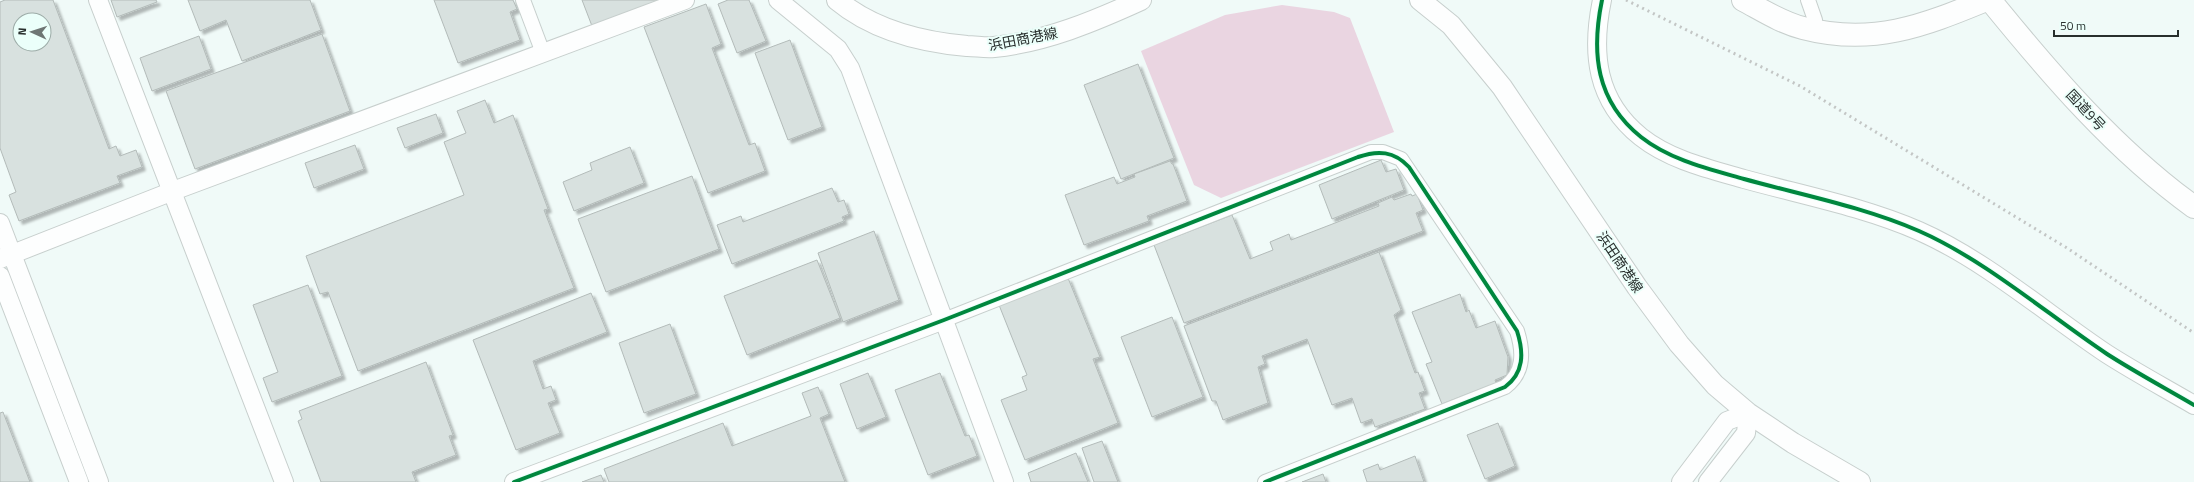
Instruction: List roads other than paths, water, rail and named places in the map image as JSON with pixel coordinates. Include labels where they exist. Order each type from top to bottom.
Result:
[{"type":"highway","points":[[1742,0],[1768,14],[1803,28],[1849,35],[1892,33],[1936,21],[1986,0]]},
{"type":"highway","name":"国道9号","points":[[1990,0],[2024,42],[2104,129],[2143,165],[2194,207]]},
{"type":"main road","name":"浜田商港線","points":[[837,0],[850,11],[893,32],[935,43],[993,48],[1046,37],[1107,15],[1141,0]]},
{"type":"main road","name":"浜田商港線","points":[[1420,0],[1451,25],[1502,87],[1637,287],[1679,344],[1715,385],[1748,413],[1794,443],[1860,482]]},
{"type":"street","points":[[98,0],[173,191],[284,482]]},
{"type":"street","points":[[524,0],[543,53]]},
{"type":"street","points":[[6,256],[173,191],[685,0]]},
{"type":"street","points":[[778,0],[838,49],[850,68],[1004,482]]},
{"type":"street","points":[[1602,0],[1597,26],[1596,55],[1601,81],[1616,110],[1641,137],[1682,160],[1870,214],[1919,231],[1981,266],[2108,355],[2194,405]]},
{"type":"street","points":[[1808,0],[1815,20]]},
{"type":"street","points":[[514,482],[944,320],[1371,152],[1383,152],[1401,159],[1517,331],[1522,352],[1522,363],[1518,373],[1513,382],[1505,387],[1265,482]]},
{"type":"street","points":[[0,223],[6,256],[99,482]]},
{"type":"street","points":[[0,276],[79,482]]},
{"type":"street","points":[[1681,482],[1727,421],[1748,413],[1746,433],[1708,482]]},
{"type":"railway","points":[[1626,0],[1800,86],[2067,248],[2194,333]]}]
